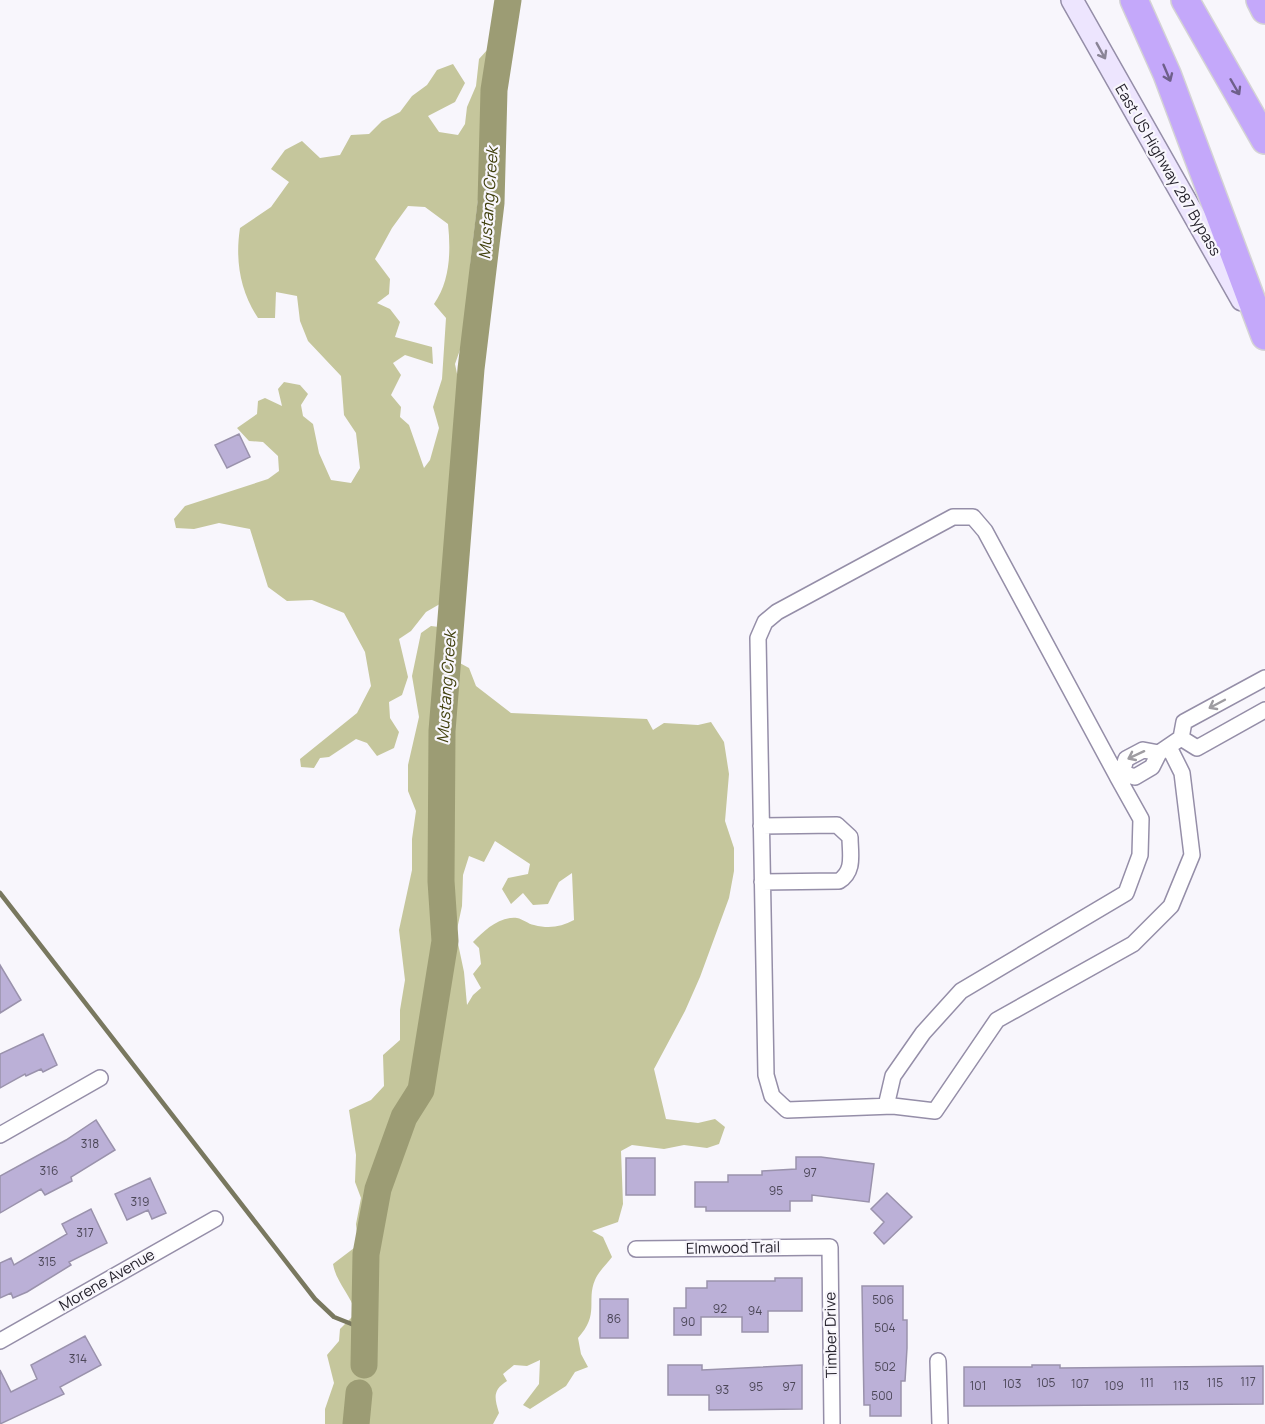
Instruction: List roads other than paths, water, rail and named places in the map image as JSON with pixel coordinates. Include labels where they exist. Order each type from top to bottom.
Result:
[{"type":"highway","points":[[1134,0],[1167,74],[1265,336]]},
{"type":"highway","points":[[1185,0],[1265,140]]},
{"type":"highway","points":[[1260,0],[1265,9]]},
{"type":"main road","name":"East US Highway 287 Bypass","points":[[1072,0],[1265,341]]},
{"type":"street","points":[[886,1106],[893,1076],[922,1033],[961,991],[1126,893],[1140,855],[1141,819],[1120,774],[985,531],[973,517],[953,517],[777,612],[765,622],[758,638],[766,1075],[772,1096],[787,1110],[886,1106],[935,1111],[997,1020],[1134,944],[1171,906],[1192,855],[1182,773],[1170,746]]},
{"type":"street","points":[[1120,774],[1135,777],[1152,767],[1170,746],[1184,722],[1265,678]]},
{"type":"street","points":[[1170,746],[1197,748],[1265,710]]},
{"type":"street","points":[[761,826],[837,825],[850,837],[851,869],[847,876],[839,880],[762,882]]},
{"type":"street","points":[[0,1135],[100,1078]]},
{"type":"street","name":"Morene Avenue","points":[[0,1341],[215,1219]]},
{"type":"street","name":"Elmwood Trail","points":[[636,1249],[830,1247]]},
{"type":"street","name":"Timber Drive","points":[[830,1247],[832,1424]]},
{"type":"street","points":[[938,1361],[940,1424]]},
{"type":"waterway","name":"Mustang Creek","points":[[364,1365],[366,1254],[378,1189],[404,1117],[421,1090],[445,941],[441,881],[442,731],[471,369],[491,203],[494,90],[508,0]]},
{"type":"waterway","points":[[0,893],[315,1299],[334,1317],[364,1329]]},
{"type":"waterway","name":"Mustang Creek","points":[[356,1424],[359,1393]]}]
